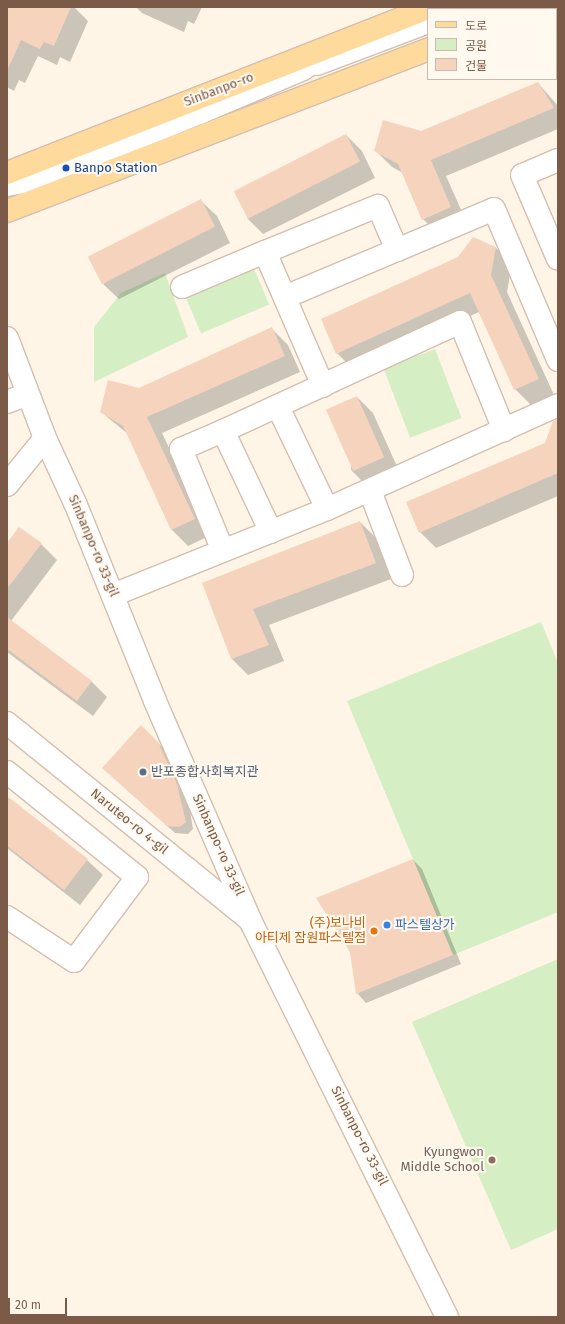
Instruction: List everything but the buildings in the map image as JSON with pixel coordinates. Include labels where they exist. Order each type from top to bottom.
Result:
[{"type":"main road","name":"Sinbanpo-ro","points":[[7,173],[427,9]]},
{"type":"main road","points":[[7,211],[427,50]]},
{"type":"street","points":[[7,184],[42,178],[303,69],[427,22]]},
{"type":"street","points":[[303,69],[344,41]]},
{"type":"street","points":[[558,160],[522,175],[558,259]]},
{"type":"street","points":[[182,287],[378,206],[396,250]]},
{"type":"street","points":[[284,297],[494,209],[558,360]]},
{"type":"street","points":[[265,252],[323,386]]},
{"type":"street","points":[[223,551],[181,449],[278,407],[460,322],[504,430]]},
{"type":"street","name":"Sinbanpo-ro 33-gil","points":[[7,338],[45,438],[113,595],[155,701],[250,920],[447,1317]]},
{"type":"street","points":[[7,402],[28,394]]},
{"type":"street","points":[[113,595],[327,509],[558,405]]},
{"type":"street","points":[[278,407],[327,509]]},
{"type":"street","points":[[223,431],[271,532]]},
{"type":"street","points":[[7,485],[45,438]]},
{"type":"street","points":[[370,490],[402,575]]},
{"type":"street","name":"Naruteo-ro 4-gil","points":[[7,723],[250,920]]},
{"type":"street","points":[[7,772],[137,877],[74,962],[7,917]]},
{"type":"green space","points":[[252,264],[269,305],[201,333],[184,293]]},
{"type":"green space","points":[[165,273],[188,337],[94,382],[94,327],[121,293]]},
{"type":"green space","points":[[435,349],[462,418],[410,438],[384,369]]},
{"type":"green space","points":[[541,622],[558,663],[558,912],[453,955],[347,701]]},
{"type":"green space","points":[[558,959],[558,1229],[511,1250],[412,1022]]},
{"type":"place","name":"Banpo Station","points":[[66,168]]},
{"type":"place","name":"반포종합사회복지관","points":[[143,772]]},
{"type":"place","name":"파스텔상가","points":[[387,925]]},
{"type":"place","name":"(주)보나비 아티제 잠원파스텔점","points":[[374,931]]},
{"type":"place","name":"Kyungwon Middle School","points":[[492,1160]]}]
